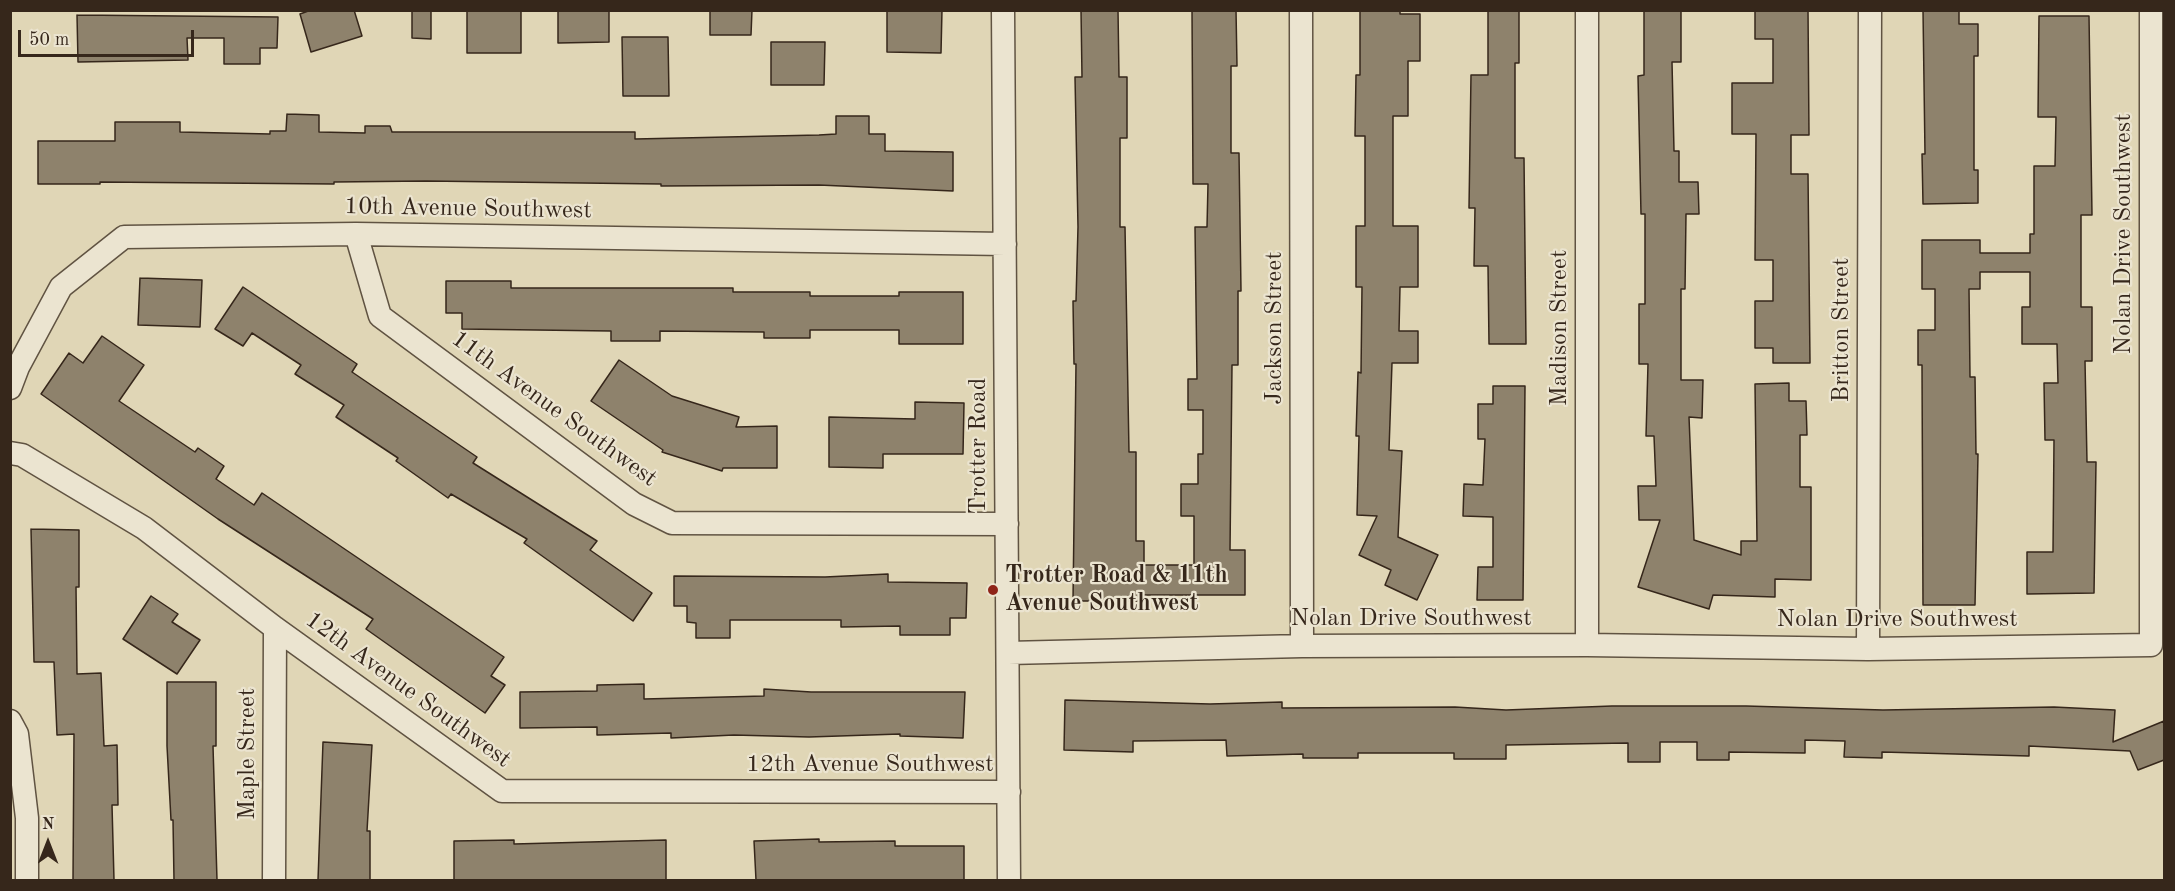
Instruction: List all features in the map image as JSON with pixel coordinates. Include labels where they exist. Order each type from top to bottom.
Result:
[{"type":"street","name":"Trotter Road","points":[[1003,10],[1010,880]]},
{"type":"street","name":"Jackson Street","points":[[1301,10],[1302,646]]},
{"type":"street","name":"Madison Street","points":[[1587,10],[1587,645]]},
{"type":"street","name":"Britton Street","points":[[1868,649],[1870,10]]},
{"type":"street","name":"Nolan Drive Southwest","points":[[1008,653],[1302,646],[1587,645],[1868,649],[2151,645],[2151,10]]},
{"type":"street","name":"10th Avenue Southwest","points":[[10,388],[18,367],[61,287],[124,237],[356,234],[1005,244]]},
{"type":"street","name":"11th Avenue Southwest","points":[[356,234],[380,316],[634,504],[672,523],[1007,524]]},
{"type":"street","name":"12th Avenue Southwest","points":[[10,453],[22,455],[144,528],[275,628],[502,791],[1009,792]]},
{"type":"street","name":"Maple Street","points":[[274,880],[275,628]]},
{"type":"street","points":[[10,721],[16,734],[27,818],[27,880]]},
{"type":"building","points":[[311,10],[354,10],[362,36],[311,52],[300,14]]},
{"type":"building","points":[[412,10],[431,10],[431,39],[412,38]]},
{"type":"building","points":[[467,10],[521,10],[521,53],[467,53]]},
{"type":"building","points":[[558,10],[609,10],[609,42],[558,43]]},
{"type":"building","points":[[710,10],[752,10],[751,35],[710,35]]},
{"type":"building","points":[[887,10],[942,10],[941,53],[887,52]]},
{"type":"building","points":[[1081,10],[1118,10],[1119,77],[1127,77],[1127,138],[1120,138],[1120,227],[1125,227],[1129,452],[1136,452],[1136,541],[1144,541],[1144,565],[1194,565],[1194,516],[1181,516],[1181,484],[1198,484],[1198,454],[1203,454],[1203,410],[1188,410],[1188,379],[1197,379],[1195,227],[1207,227],[1208,184],[1193,184],[1192,10],[1236,10],[1237,66],[1231,66],[1231,153],[1239,153],[1241,291],[1238,291],[1238,365],[1232,365],[1230,550],[1245,550],[1245,595],[1144,595],[1144,601],[1073,601],[1076,364],[1074,364],[1073,301],[1076,301],[1078,227],[1075,77],[1082,77]]},
{"type":"building","points":[[1360,10],[1400,10],[1400,14],[1420,14],[1420,61],[1408,61],[1408,116],[1393,116],[1393,226],[1418,226],[1418,287],[1400,287],[1399,331],[1418,331],[1418,363],[1392,363],[1389,450],[1402,451],[1398,537],[1438,555],[1417,600],[1385,585],[1391,570],[1359,555],[1377,516],[1357,515],[1359,436],[1356,436],[1358,372],[1361,373],[1362,287],[1356,287],[1356,226],[1365,226],[1365,136],[1355,136],[1356,75],[1360,75]]},
{"type":"building","points":[[1488,10],[1519,10],[1519,63],[1515,63],[1515,158],[1524,158],[1526,344],[1489,344],[1488,266],[1474,266],[1475,208],[1469,208],[1471,75],[1488,75]]},
{"type":"building","points":[[1644,10],[1681,10],[1681,62],[1672,62],[1674,151],[1679,151],[1679,182],[1698,182],[1699,214],[1686,214],[1685,289],[1681,289],[1681,380],[1703,380],[1702,418],[1689,417],[1694,540],[1741,555],[1741,541],[1757,541],[1755,384],[1789,383],[1789,401],[1806,401],[1807,435],[1800,435],[1800,487],[1811,487],[1811,580],[1775,579],[1775,597],[1713,595],[1709,609],[1638,587],[1660,520],[1639,520],[1638,486],[1656,486],[1654,436],[1646,436],[1648,364],[1639,364],[1639,304],[1645,304],[1645,214],[1641,214],[1638,76],[1644,75]]},
{"type":"building","points":[[1755,10],[1808,10],[1809,135],[1791,135],[1791,174],[1808,174],[1810,363],[1773,363],[1773,348],[1755,348],[1755,301],[1773,301],[1773,260],[1755,260],[1756,134],[1732,134],[1732,83],[1773,83],[1773,39],[1755,39]]},
{"type":"building","points":[[1923,10],[1959,10],[1959,24],[1978,24],[1978,56],[1974,56],[1974,170],[1978,170],[1978,203],[1923,204],[1922,154],[1925,154]]},
{"type":"building","points":[[77,15],[278,17],[277,48],[260,48],[260,64],[224,64],[224,38],[187,38],[188,60],[78,62]]},
{"type":"building","points":[[2039,16],[2089,16],[2092,215],[2081,215],[2081,307],[2092,307],[2092,361],[2085,361],[2087,462],[2096,462],[2094,593],[2027,594],[2027,552],[2053,552],[2054,440],[2045,440],[2044,383],[2058,383],[2057,344],[2022,344],[2022,307],[2030,307],[2030,272],[1980,272],[1980,289],[1969,289],[1970,377],[1975,377],[1976,454],[1978,454],[1975,605],[1923,605],[1922,365],[1918,365],[1918,330],[1935,330],[1935,289],[1922,289],[1922,240],[1980,240],[1980,253],[2030,253],[2030,234],[2034,234],[2034,166],[2055,166],[2056,117],[2038,117]]},
{"type":"building","points":[[622,37],[668,37],[669,96],[623,96]]},
{"type":"building","points":[[771,42],[825,42],[824,85],[771,85]]},
{"type":"building","points":[[287,114],[319,115],[319,132],[365,133],[365,126],[390,126],[392,132],[635,132],[635,139],[836,134],[836,116],[869,116],[869,134],[885,134],[885,151],[953,152],[953,191],[819,185],[661,186],[661,184],[426,181],[334,182],[334,184],[100,182],[100,184],[38,184],[38,141],[115,141],[115,122],[180,122],[180,132],[270,134],[270,131],[286,131]]},
{"type":"building","points":[[140,278],[202,280],[200,327],[138,325]]},
{"type":"building","points":[[446,281],[511,281],[511,288],[733,288],[733,292],[810,292],[810,296],[899,296],[899,292],[963,292],[963,344],[899,344],[899,330],[810,330],[810,338],[764,338],[764,332],[660,331],[660,341],[611,341],[611,331],[462,329],[462,313],[446,313]]},
{"type":"building","points":[[243,287],[357,364],[352,372],[477,457],[473,463],[597,541],[590,550],[652,593],[633,621],[524,543],[527,539],[451,494],[448,498],[396,461],[398,458],[336,417],[344,405],[295,374],[301,365],[252,333],[243,346],[215,329]]},
{"type":"building","points":[[102,336],[144,365],[119,401],[195,452],[198,448],[224,466],[216,479],[254,505],[262,493],[504,657],[491,676],[505,685],[485,713],[366,629],[373,619],[218,519],[41,394],[69,353],[83,363]]},
{"type":"building","points":[[619,360],[672,396],[739,417],[736,427],[777,426],[777,468],[723,468],[722,471],[662,452],[663,450],[591,401]]},
{"type":"building","points":[[1493,386],[1525,386],[1523,600],[1477,600],[1478,567],[1493,567],[1493,517],[1463,516],[1464,484],[1483,485],[1485,439],[1478,439],[1478,404],[1493,404]]},
{"type":"building","points":[[915,402],[964,403],[963,454],[883,454],[883,468],[829,467],[829,417],[915,419]]},
{"type":"building","points":[[31,529],[79,530],[79,587],[76,587],[77,674],[101,673],[104,746],[117,745],[118,805],[112,805],[114,880],[73,880],[74,734],[57,735],[54,662],[34,662]]},
{"type":"building","points":[[888,574],[888,582],[967,583],[966,618],[950,618],[950,635],[900,635],[900,626],[841,627],[841,620],[730,620],[730,638],[696,638],[696,623],[687,622],[687,606],[674,606],[674,576],[825,577]]},
{"type":"building","points":[[151,596],[178,614],[172,622],[200,640],[177,674],[123,639]]},
{"type":"building","points":[[167,682],[216,682],[216,746],[213,746],[217,880],[174,880],[173,820],[171,820],[167,746]]},
{"type":"building","points":[[644,684],[644,699],[764,696],[764,689],[811,692],[965,692],[963,738],[900,736],[900,734],[809,737],[734,735],[671,738],[671,733],[597,735],[597,727],[520,728],[520,692],[597,691],[597,685]]},
{"type":"building","points":[[1065,700],[1210,704],[1282,702],[1282,708],[1455,707],[1506,710],[1612,706],[1746,706],[1883,710],[2054,707],[2115,710],[2113,742],[2164,721],[2164,760],[2138,770],[2130,751],[2029,746],[2029,756],[1882,752],[1882,758],[1844,757],[1845,741],[1805,740],[1805,753],[1729,752],[1729,760],[1697,760],[1697,742],[1660,742],[1660,762],[1628,762],[1628,743],[1506,745],[1506,759],[1454,759],[1454,753],[1358,753],[1358,758],[1303,758],[1303,754],[1227,756],[1226,740],[1133,741],[1133,752],[1064,750]]},
{"type":"building","points":[[323,742],[372,745],[367,831],[370,831],[370,880],[318,880]]},
{"type":"building","points":[[819,839],[819,842],[895,841],[895,846],[964,846],[964,880],[756,880],[754,841]]},
{"type":"building","points":[[514,840],[514,844],[666,840],[666,880],[454,880],[454,841]]},
{"type":"place","name":"Trotter Road & 11th Avenue Southwest","points":[[993,590]]}]
